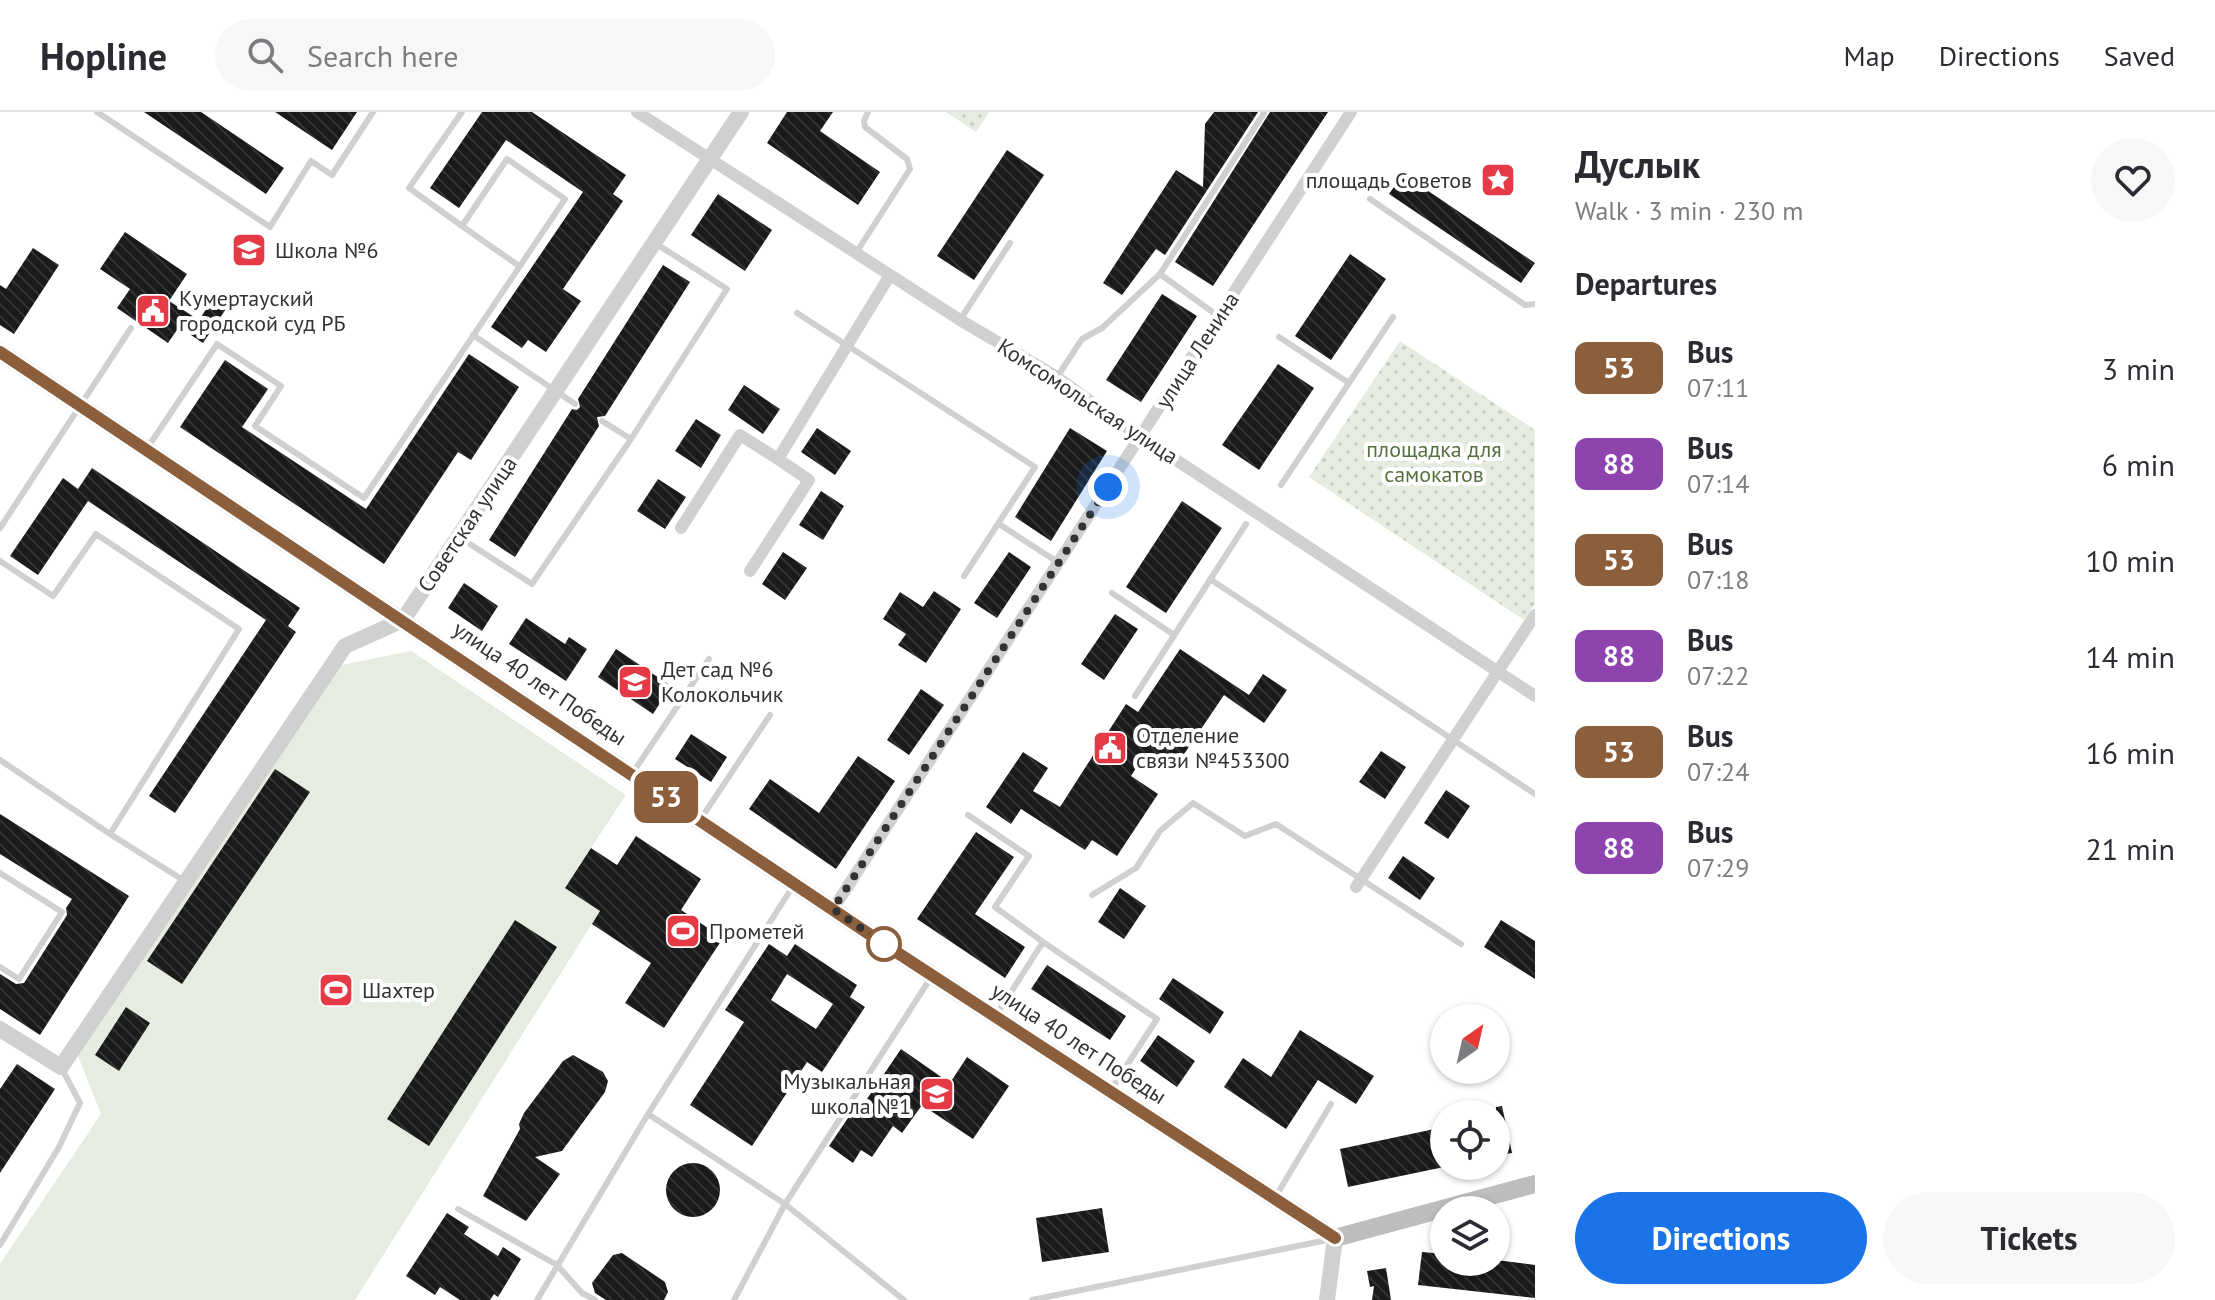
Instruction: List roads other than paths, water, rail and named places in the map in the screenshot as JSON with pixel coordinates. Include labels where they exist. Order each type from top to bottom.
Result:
[{"type":"main road","name":"улица 40 лет Победы","points":[[0,352],[833,909],[1335,1238]]},
{"type":"main road","points":[[1335,1238],[1535,1184]]},
{"type":"street","name":"Комсомольская улица","points":[[637,112],[960,320],[1057,377],[1141,437],[1535,696]]},
{"type":"street","name":"Советская улица","points":[[403,620],[741,112]]},
{"type":"street","name":"улица Ленина","points":[[833,909],[1351,112]]},
{"type":"street","points":[[778,459],[890,275]]},
{"type":"street","points":[[681,528],[740,435],[809,480],[750,571]]},
{"type":"street","points":[[1359,883],[1535,615]]},
{"type":"street","points":[[0,1029],[61,1067],[345,646],[403,620]]},
{"type":"street","points":[[1327,1300],[1335,1238]]},
{"type":"lane","points":[[97,112],[270,227],[311,161],[332,175],[373,112]]},
{"type":"lane","points":[[462,112],[409,188],[519,266]]},
{"type":"lane","points":[[856,253],[910,169],[907,159],[868,131],[864,121],[868,112]]},
{"type":"lane","points":[[1057,377],[1082,339],[1102,328],[1160,274],[1264,113]]},
{"type":"lane","points":[[146,450],[217,344],[281,386],[255,426],[364,498],[565,199],[507,159],[462,226]]},
{"type":"lane","points":[[1370,199],[1525,305],[1535,304]]},
{"type":"lane","points":[[458,537],[532,584],[631,439],[727,289],[655,243]]},
{"type":"lane","points":[[960,320],[1010,243]]},
{"type":"lane","points":[[1160,274],[1218,316]]},
{"type":"lane","points":[[797,313],[1035,467],[964,576]]},
{"type":"lane","points":[[1281,485],[1393,317]]},
{"type":"lane","points":[[0,528],[131,328]]},
{"type":"lane","points":[[473,335],[575,404]]},
{"type":"lane","points":[[1279,337],[1349,383]]},
{"type":"lane","points":[[602,421],[631,439]]},
{"type":"lane","points":[[999,524],[1059,563]]},
{"type":"lane","points":[[1135,696],[1246,524]]},
{"type":"lane","points":[[0,561],[53,596],[96,534],[239,629],[110,834]]},
{"type":"lane","points":[[1210,579],[1535,794]]},
{"type":"lane","points":[[1112,593],[1174,635]]},
{"type":"lane","points":[[632,774],[709,659]]},
{"type":"lane","points":[[700,820],[770,715]]},
{"type":"lane","points":[[0,760],[186,882]]},
{"type":"lane","points":[[1092,895],[1136,868],[1160,831],[1193,803],[1245,836],[1276,824],[1359,883],[1461,944]]},
{"type":"lane","points":[[968,815],[1029,856],[995,907],[1157,1019],[1110,1091]]},
{"type":"lane","points":[[0,873],[62,912],[19,979],[0,967]]},
{"type":"lane","points":[[537,1300],[648,1114],[795,883]]},
{"type":"lane","points":[[996,1016],[1043,942]]},
{"type":"lane","points":[[734,1300],[785,1204],[933,975]]},
{"type":"lane","points":[[0,1245],[59,1147],[80,1103],[61,1067]]},
{"type":"lane","points":[[1275,1199],[1331,1104]]},
{"type":"lane","points":[[648,1114],[785,1204],[904,1300]]},
{"type":"lane","points":[[458,1209],[557,1265],[582,1293],[595,1300]]},
{"type":"lane","points":[[1032,1300],[1335,1238]]},
{"type":"place","name":"площадь Советов","points":[[1498,180]]},
{"type":"place","name":"Школа №6","points":[[249,250]]},
{"type":"place","name":"Кумертауский городской суд РБ","points":[[153,311]]},
{"type":"place","name":"Дет сад №6 Колокольчик","points":[[635,682]]},
{"type":"place","name":"Отделение связи №453300","points":[[1110,748]]},
{"type":"place","name":"Прометей","points":[[683,931]]},
{"type":"place","name":"Шахтер","points":[[336,990]]},
{"type":"place","name":"Музыкальная школа №1","points":[[937,1094]]},
{"type":"park label","name":"площадка для самокатов","points":[[1434,462]]}]
